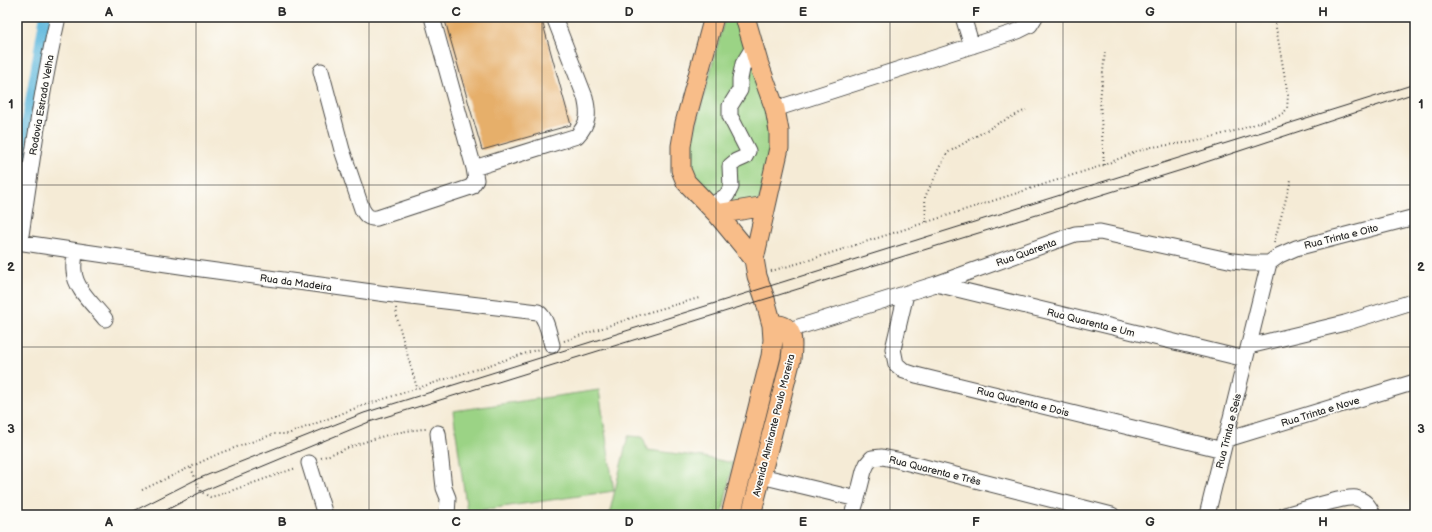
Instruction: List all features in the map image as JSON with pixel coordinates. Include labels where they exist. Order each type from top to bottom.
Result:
[{"type":"main road","name":"Avenida Almirante Paulo Moreira","points":[[714,17],[685,123],[681,146],[681,170],[686,182],[713,210],[755,267],[765,299],[780,328],[792,336],[791,359],[752,511]]},
{"type":"main road","points":[[745,17],[775,109],[780,139],[755,267]]},
{"type":"main road","points":[[713,210],[766,206]]},
{"type":"main road","name":"Avenida Almirante Paulo Moreira","points":[[733,509],[771,356],[773,340],[780,328]]},
{"type":"main road","points":[[733,509],[752,511]]},
{"type":"street","name":"Rodovia Estrada Velha","points":[[19,242],[42,99],[58,17]]},
{"type":"street","points":[[320,71],[342,150],[362,209],[368,217],[377,218],[471,188],[476,180],[474,168],[432,17]]},
{"type":"street","points":[[474,168],[577,136],[584,128],[588,109],[585,97],[554,17]]},
{"type":"street","points":[[963,17],[972,46]]},
{"type":"street","points":[[775,109],[1018,31],[1030,25],[1035,17]]},
{"type":"street","points":[[713,210],[727,196],[731,187],[730,166],[736,161],[745,158],[748,151],[730,116],[730,106],[740,90],[740,79],[743,64],[754,46]]},
{"type":"street","name":"Rua Trinta e Oito","points":[[1269,262],[1296,248],[1415,217]]},
{"type":"street","name":"Rua Quarenta","points":[[780,328],[906,294],[1075,234],[1087,232],[1100,232],[1233,261],[1251,263],[1269,262]]},
{"type":"street","name":"Rua da Madeira","points":[[19,242],[394,295],[538,312],[544,319],[552,345]]},
{"type":"street","points":[[75,251],[75,278],[80,287],[105,319]]},
{"type":"street","name":"Rua Trinta e Seis","points":[[1207,515],[1269,262]]},
{"type":"street","name":"Rua Quarenta e Um","points":[[936,284],[1247,353]]},
{"type":"street","name":"Rua Quarenta e Dois","points":[[906,294],[892,349],[896,364],[904,371],[924,377],[1224,445]]},
{"type":"street","points":[[1247,353],[1415,301]]},
{"type":"street","name":"Rua Trinta e Nove","points":[[1224,445],[1415,382]]},
{"type":"street","points":[[438,433],[444,488],[448,498],[447,515]]},
{"type":"street","name":"Rua Quarenta e Três","points":[[857,499],[867,464],[872,458],[882,458],[905,462],[1112,515]]},
{"type":"street","points":[[309,463],[325,515]]},
{"type":"street","points":[[761,476],[857,499],[852,515]]},
{"type":"street","points":[[1285,515],[1355,498],[1364,501],[1370,508],[1373,515]]},
{"type":"path","points":[[755,267],[811,260],[1104,165],[1135,152],[1193,142],[1238,130],[1282,115],[1287,109],[1288,95],[1275,22]]},
{"type":"path","points":[[1104,165],[1100,101],[1106,52]]},
{"type":"path","points":[[926,222],[925,197],[947,154],[997,124],[1026,110]]},
{"type":"path","points":[[1269,262],[1292,180]]},
{"type":"path","points":[[394,295],[398,322],[417,388]]},
{"type":"path","points":[[142,490],[220,454],[274,434],[288,434],[356,408],[646,313],[698,298]]},
{"type":"green space","points":[[725,17],[742,17],[776,120],[763,196],[751,206],[713,201],[694,177],[690,167],[691,144]]},
{"type":"green space","points":[[599,390],[614,491],[467,512],[453,411]]},
{"type":"green space","points":[[628,436],[643,437],[647,450],[703,457],[733,463],[722,515],[609,515]]},
{"type":"building","points":[[444,17],[541,17],[571,125],[482,150]]},
{"type":"waterway","points":[[24,170],[26,155],[24,145],[46,17]]},
{"type":"tram line","points":[[126,515],[195,480],[364,413],[1415,84]]},
{"type":"tram line","points":[[157,515],[201,492],[369,422],[1185,169],[1415,93]]}]
